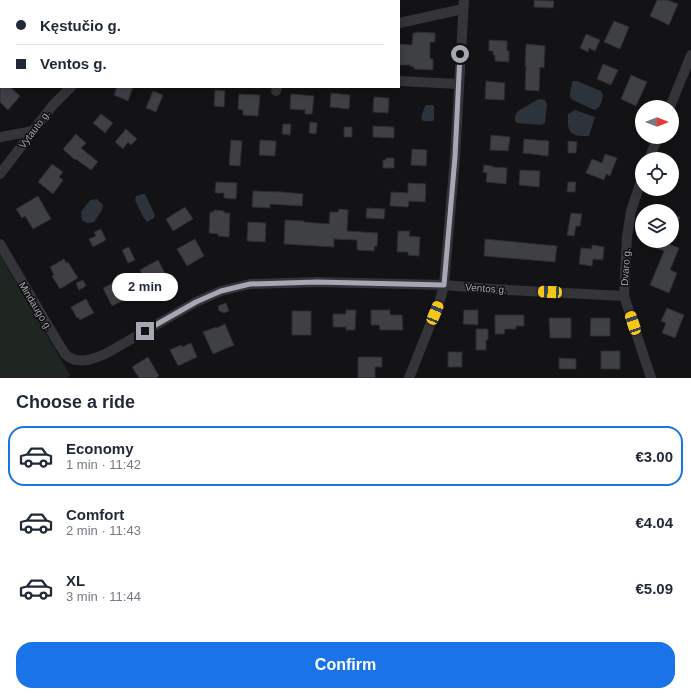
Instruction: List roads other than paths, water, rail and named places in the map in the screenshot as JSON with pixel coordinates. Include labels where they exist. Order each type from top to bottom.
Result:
[{"type":"street","points":[[400,23],[463,4],[455,157],[444,285],[440,300],[409,378]]},
{"type":"street","points":[[673,100],[691,55]]},
{"type":"street","points":[[400,81],[459,84]]},
{"type":"street","name":"Vytauto g.","points":[[0,174],[53,105],[70,88]]},
{"type":"street","points":[[0,137],[33,131]]},
{"type":"street","name":"Dvaro g.","points":[[636,196],[631,211],[627,237],[624,296],[651,378]]},
{"type":"street","name":"Mindaugo g.","points":[[0,244],[60,346],[66,354],[79,361]]},
{"type":"street","name":"Ventos g.","points":[[79,361],[95,358],[107,353],[196,302],[221,291],[250,284],[317,282],[444,285],[624,296]]}]
